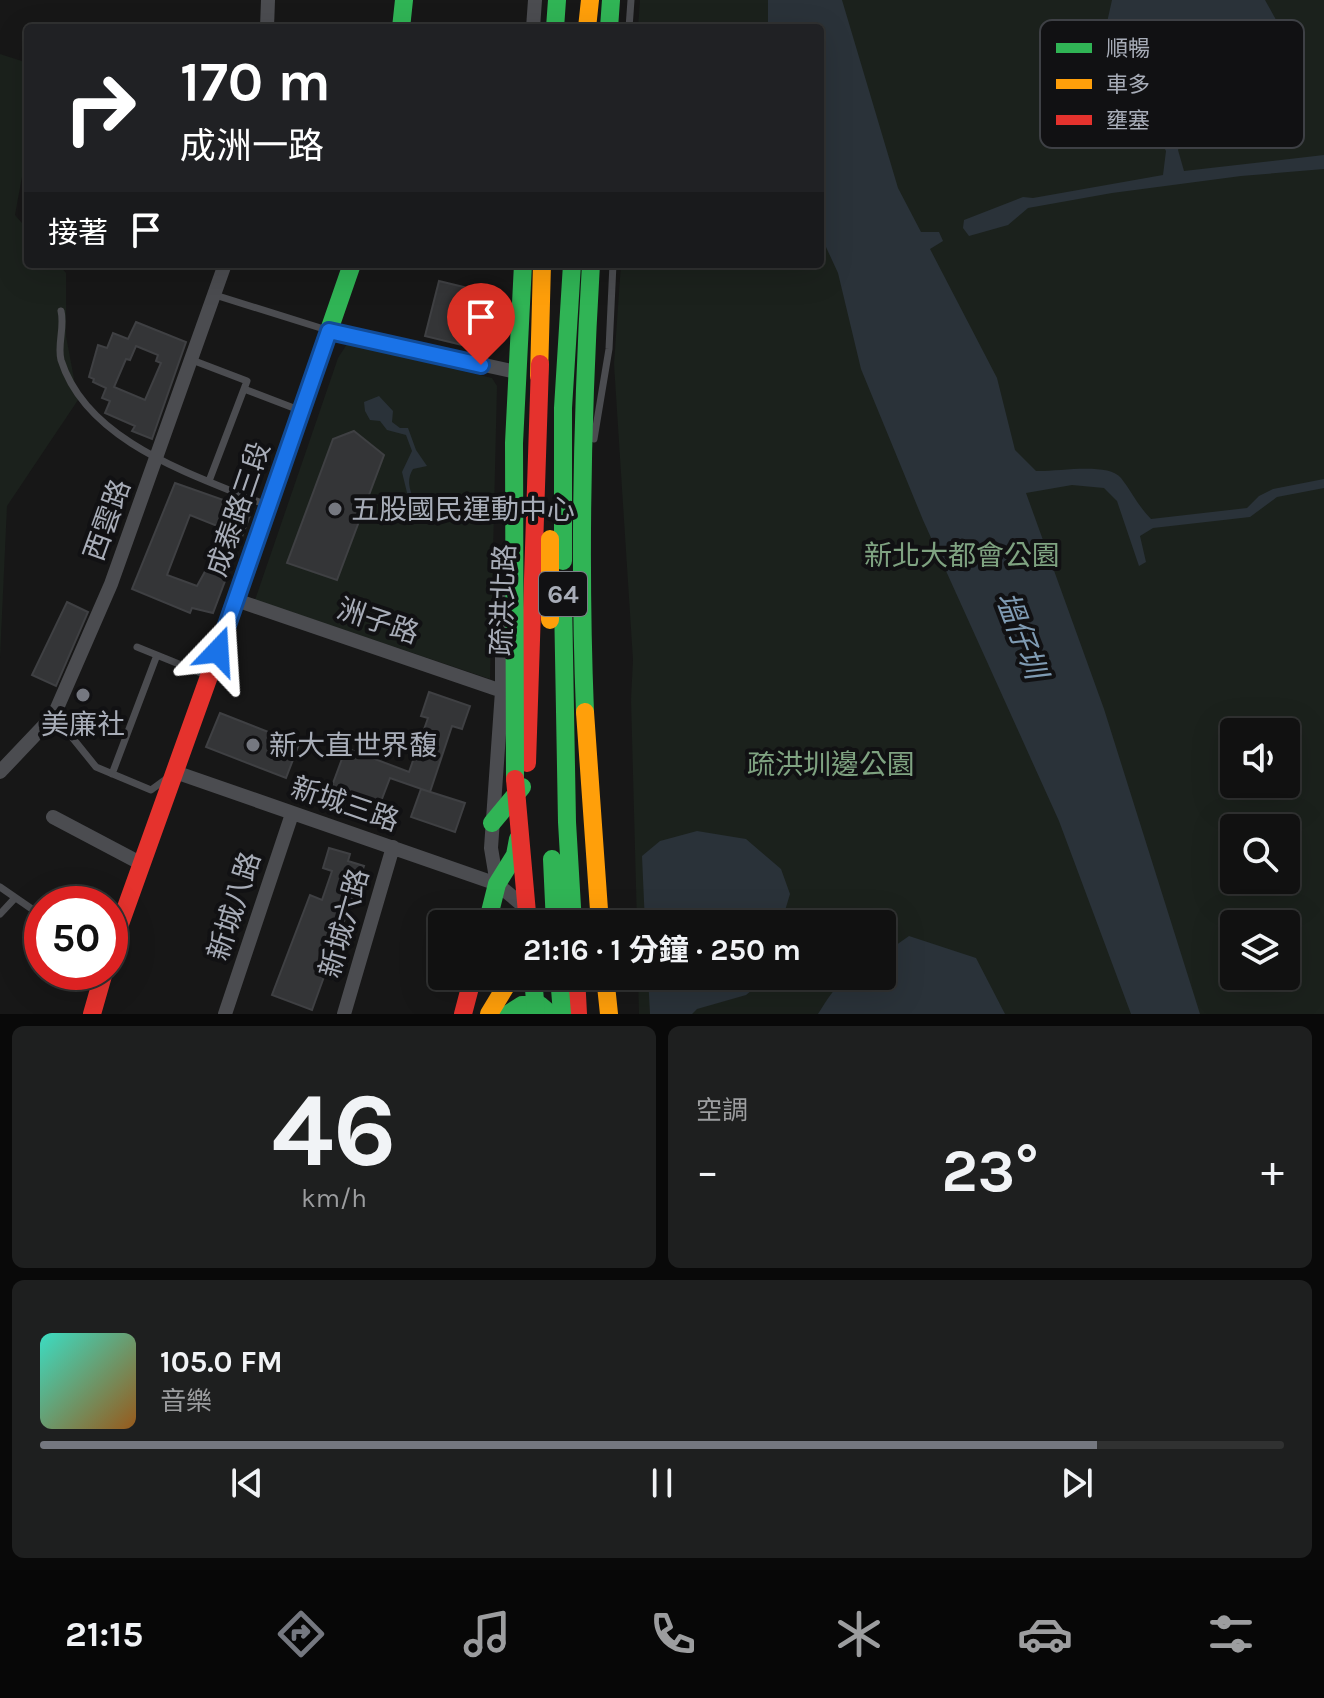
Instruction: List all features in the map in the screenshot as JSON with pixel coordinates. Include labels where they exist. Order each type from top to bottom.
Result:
[{"type":"main road","points":[[401,24],[404,0]]},
{"type":"main road","points":[[542,24],[544,0]]},
{"type":"main road","points":[[555,24],[557,0]]},
{"type":"main road","points":[[566,24],[568,0]]},
{"type":"main road","points":[[576,24],[578,0]]},
{"type":"main road","points":[[587,24],[590,0]]},
{"type":"main road","points":[[602,24],[605,0]]},
{"type":"main road","points":[[609,24],[611,0]]},
{"type":"main road","points":[[618,24],[620,0]]},
{"type":"main road","name":"成泰路三段","points":[[128,902],[351,268]]},
{"type":"main road","points":[[520,268],[514,443],[515,780],[540,910]]},
{"type":"main road","name":"疏洪北路","points":[[497,884],[515,855],[527,780],[545,268]]},
{"type":"main road","name":"64","points":[[543,910],[550,671],[550,399],[559,268]]},
{"type":"main road","name":"64","points":[[572,268],[563,455],[566,778],[572,910]]},
{"type":"main road","points":[[548,910],[574,843],[577,415],[582,268]]},
{"type":"main road","points":[[591,268],[582,432],[581,628],[590,821],[599,910]]},
{"type":"main road","points":[[577,415],[595,363],[601,268]]},
{"type":"main road","points":[[492,823],[527,780]]},
{"type":"main road","points":[[490,910],[497,884]]},
{"type":"main road","points":[[92,1014],[99,990]]},
{"type":"main road","points":[[463,1014],[469,990]]},
{"type":"main road","points":[[489,1014],[504,990]]},
{"type":"main road","points":[[534,990],[536,1014]]},
{"type":"main road","points":[[559,990],[560,1014]]},
{"type":"main road","points":[[577,990],[578,1014]]},
{"type":"main road","points":[[606,990],[609,1014]]},
{"type":"main road","points":[[508,1014],[522,1005],[540,1005],[550,1014]]},
{"type":"street","points":[[267,24],[268,0]]},
{"type":"street","points":[[533,24],[535,0]]},
{"type":"street","name":"西雲路","points":[[0,772],[54,715],[111,584],[224,268]]},
{"type":"street","name":"疏洪北路","points":[[497,884],[491,848],[502,691],[501,600],[520,268]]},
{"type":"street","points":[[329,331],[512,371]]},
{"type":"street","name":"洲子路","points":[[236,600],[502,691]]},
{"type":"street","name":"新城三路","points":[[175,772],[497,884]]},
{"type":"street","name":"新城八路","points":[[225,1014],[292,814]]},
{"type":"street","points":[[53,817],[142,864]]},
{"type":"street","name":"新城六路","points":[[344,1014],[393,847]]},
{"type":"street","points":[[497,884],[527,910]]},
{"type":"lane","points":[[629,24],[631,0]]},
{"type":"lane","points":[[593,443],[609,349],[613,268]]},
{"type":"lane","points":[[215,295],[329,331]]},
{"type":"lane","points":[[61,311],[64,324],[60,357],[80,398],[125,440],[157,459],[268,506]]},
{"type":"lane","points":[[192,360],[247,381],[209,481]]},
{"type":"lane","points":[[244,389],[301,411]]},
{"type":"lane","points":[[137,647],[208,676]]},
{"type":"lane","points":[[112,774],[157,655]]},
{"type":"lane","points":[[581,804],[593,742],[593,663]]},
{"type":"lane","points":[[54,715],[96,767],[151,790],[175,772]]},
{"type":"lane","points":[[0,887],[24,904]]},
{"type":"lane","points":[[0,914],[15,898]]},
{"type":"green space","name":"新北大都會公園","points":[[640,0],[1324,0],[1324,1014],[639,1014],[638,990],[896,990],[896,910],[637,910],[631,699],[633,660],[614,364],[621,268],[824,268],[824,24],[638,24]]},
{"type":"green space","points":[[0,54],[24,62],[24,166],[15,215],[24,225],[24,268],[62,268],[66,273],[66,336],[78,400],[7,506],[0,658]]},
{"type":"green space","points":[[347,344],[492,378],[497,386],[490,679],[255,600],[338,358]]},
{"type":"water","name":"塭仔圳","points":[[768,0],[842,0],[898,188],[921,232],[939,232],[943,241],[930,249],[997,378],[1015,450],[1036,471],[1094,469],[1114,473],[1151,519],[1247,508],[1259,496],[1273,489],[1324,479],[1324,488],[1277,497],[1250,517],[1153,528],[1140,536],[1146,562],[1139,566],[1117,501],[1104,488],[1072,485],[1026,493],[1104,709],[1200,1014],[1131,1014],[1059,821],[923,520],[861,369],[838,273],[824,243],[824,24],[768,24]]},
{"type":"water","points":[[1112,0],[1265,0],[1276,20],[1108,20]]},
{"type":"water","points":[[1164,148],[1179,148],[1184,171],[1324,155],[1324,169],[1112,193],[1028,208],[1008,225],[969,236],[963,228],[964,220],[1023,197],[1033,198],[1163,175]]},
{"type":"water","points":[[379,396],[393,411],[392,422],[400,428],[408,428],[416,450],[427,466],[413,469],[409,478],[416,505],[410,505],[402,472],[412,451],[406,435],[387,430],[380,421],[370,420],[365,411],[364,402]]},
{"type":"water","points":[[697,831],[746,839],[781,869],[790,894],[785,910],[644,910],[642,856],[660,841]]},
{"type":"water","points":[[909,936],[976,958],[1005,1014],[818,1014],[835,990],[896,990],[896,945]]},
{"type":"water","points":[[649,990],[752,990],[746,995],[697,1009],[692,1014],[650,1014]]},
{"type":"building","points":[[439,281],[501,296],[487,351],[425,336]]},
{"type":"building","points":[[136,322],[186,342],[152,439],[132,431],[135,426],[105,413],[110,401],[102,398],[106,388],[89,377],[98,345],[107,348],[113,333],[128,339]],"holes":[[[136,346],[158,355],[156,361],[161,363],[145,400],[114,387],[126,359],[130,360]]]},
{"type":"building","name":"五股國民運動中心","points":[[354,431],[384,455],[337,580],[287,563],[333,439]]},
{"type":"building","points":[[175,483],[252,510],[237,550],[232,551],[214,544],[220,527],[190,515],[167,575],[197,586],[208,566],[228,573],[213,613],[192,608],[190,613],[132,589]]},
{"type":"building","points":[[67,602],[88,612],[56,686],[32,675]]},
{"type":"building","points":[[429,692],[470,706],[462,729],[452,726],[430,792],[390,778],[380,804],[332,786],[346,748],[409,772],[428,718],[421,716]]},
{"type":"building","name":"新大直世界馥","points":[[220,713],[299,744],[286,778],[206,747]]},
{"type":"building","points":[[421,789],[465,803],[455,832],[411,817]]},
{"type":"building","points":[[329,848],[350,854],[348,861],[364,866],[312,1010],[272,995],[310,895],[322,900],[332,871],[323,868]]},
{"type":"traffic: fast","points":[[401,24],[404,0]]},
{"type":"traffic: fast","points":[[555,24],[557,0]]},
{"type":"traffic: fast","points":[[609,24],[611,0]]},
{"type":"traffic: fast","points":[[212,668],[351,268]]},
{"type":"traffic: fast","points":[[515,779],[514,443],[523,268]]},
{"type":"traffic: fast","points":[[563,561],[563,408],[572,268]]},
{"type":"traffic: fast","points":[[585,712],[582,488],[591,268]]},
{"type":"traffic: fast","points":[[563,600],[567,822],[572,910]]},
{"type":"traffic: fast","points":[[492,823],[522,787]]},
{"type":"traffic: fast","points":[[490,910],[497,884],[515,855],[518,839]]},
{"type":"traffic: fast","points":[[552,859],[554,910]]},
{"type":"traffic: fast","points":[[534,990],[536,1014]]},
{"type":"traffic: fast","points":[[560,990],[562,1014]]},
{"type":"traffic: fast","points":[[508,1014],[522,1005],[540,1005],[547,1011]]},
{"type":"traffic: slow","points":[[587,24],[590,0]]},
{"type":"traffic: slow","points":[[539,376],[542,268]]},
{"type":"traffic: slow","points":[[550,539],[550,620]]},
{"type":"traffic: slow","points":[[585,712],[599,910]]},
{"type":"traffic: slow","points":[[489,1014],[504,990]]},
{"type":"traffic: slow","points":[[606,990],[609,1014]]},
{"type":"traffic: jam","points":[[527,763],[540,364]]},
{"type":"traffic: jam","points":[[128,902],[212,668]]},
{"type":"traffic: jam","points":[[515,779],[527,910]]},
{"type":"traffic: jam","points":[[92,1014],[99,990]]},
{"type":"traffic: jam","points":[[463,1014],[469,990]]},
{"type":"traffic: jam","points":[[577,990],[578,1014]]},
{"type":"place","name":"五股國民運動中心","points":[[335,509]]},
{"type":"place","name":"美廉社","points":[[83,695]]},
{"type":"place","name":"新大直世界馥","points":[[253,745]]},
{"type":"route","points":[[218,651],[329,331],[481,365]]},
{"type":"park label","name":"疏洪圳邊公園","points":[[831,764]]}]
